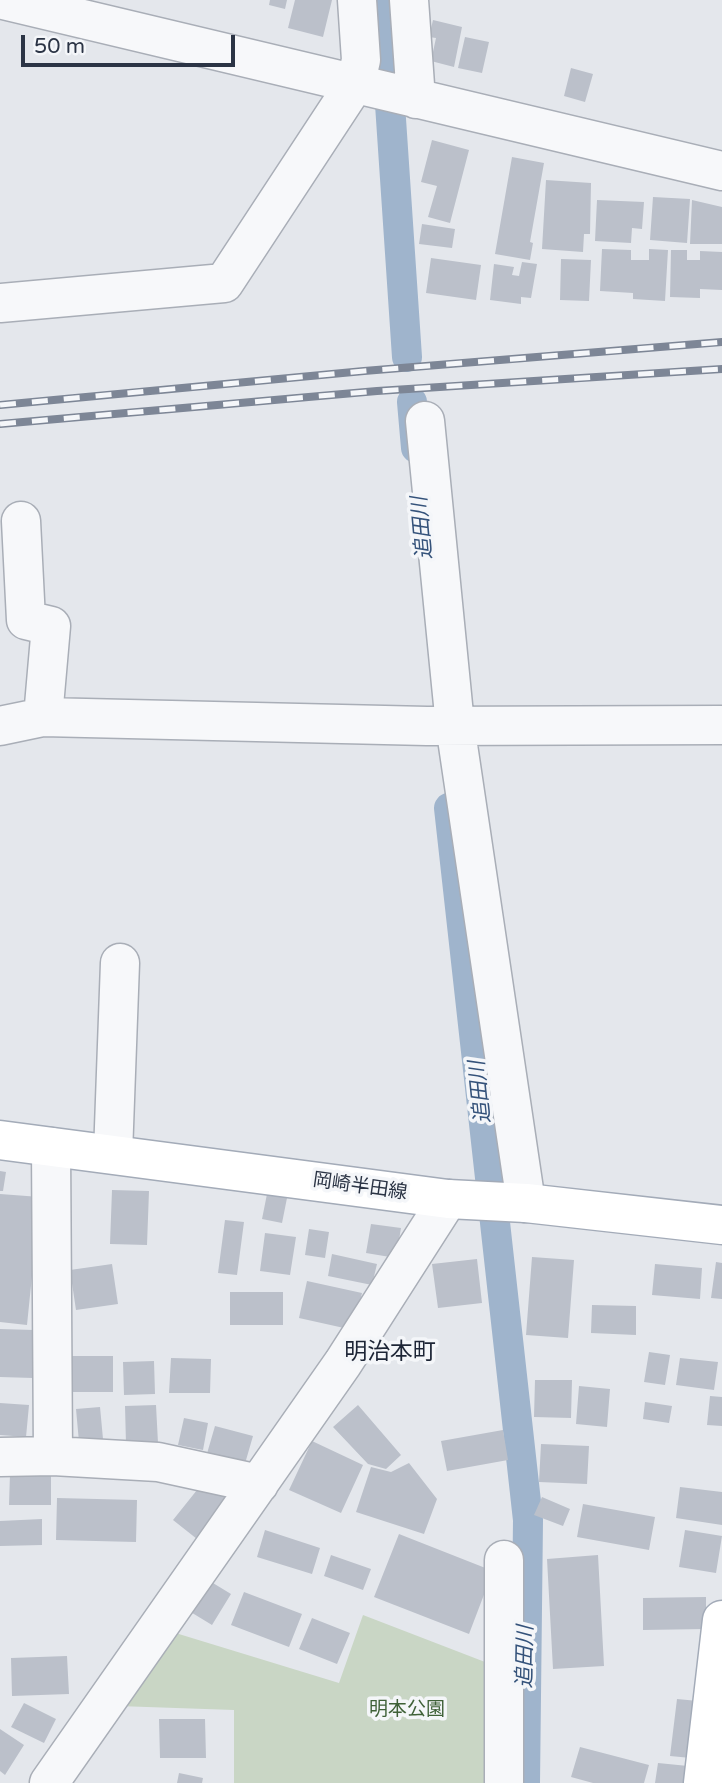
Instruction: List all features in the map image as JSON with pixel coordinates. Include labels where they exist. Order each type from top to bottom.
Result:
[{"type":"main road","name":"岡崎半田線","points":[[0,1140],[448,1199],[526,1203],[722,1225]]},
{"type":"main road","points":[[703,1783],[722,1620]]},
{"type":"street","points":[[0,33],[4,0],[722,171]]},
{"type":"street","points":[[0,303],[224,283],[356,82],[361,60],[357,0]]},
{"type":"street","points":[[409,0],[416,99]]},
{"type":"street","points":[[425,421],[444,726],[526,1203]]},
{"type":"street","points":[[21,521],[26,620],[51,626],[43,716]]},
{"type":"street","points":[[0,726],[43,716],[444,726],[722,725]]},
{"type":"street","points":[[113,1154],[120,963]]},
{"type":"street","points":[[51,1147],[53,1456]]},
{"type":"street","points":[[49,1783],[343,1363],[448,1199]]},
{"type":"street","points":[[0,1457],[53,1456],[158,1462],[259,1484]]},
{"type":"street","points":[[504,1560],[504,1783]]},
{"type":"green space","name":"明本公園","points":[[363,1615],[485,1662],[485,1783],[234,1783],[234,1710],[118,1706],[169,1631],[339,1683]]},
{"type":"building","points":[[270,0],[287,0],[285,9],[269,5]]},
{"type":"building","points":[[295,0],[332,0],[323,37],[288,28]]},
{"type":"building","points":[[433,20],[462,27],[454,67],[431,61],[436,38],[429,37]]},
{"type":"building","points":[[465,37],[489,42],[482,73],[458,68]]},
{"type":"building","points":[[571,68],[593,74],[585,102],[564,96]]},
{"type":"building","points":[[432,140],[469,150],[450,223],[428,217],[437,186],[421,182]]},
{"type":"building","points":[[512,157],[544,163],[530,242],[533,243],[530,260],[495,254]]},
{"type":"building","points":[[546,180],[591,183],[590,234],[584,234],[583,252],[542,249]]},
{"type":"building","points":[[653,197],[690,199],[687,243],[650,240]]},
{"type":"building","points":[[597,200],[644,202],[642,229],[632,228],[631,243],[595,241]]},
{"type":"building","points":[[692,200],[722,207],[722,244],[690,244]]},
{"type":"building","points":[[422,224],[455,229],[452,248],[419,244]]},
{"type":"building","points":[[602,249],[631,250],[631,260],[649,260],[649,249],[668,250],[665,301],[633,299],[633,293],[600,291]]},
{"type":"building","points":[[671,250],[687,250],[687,260],[700,260],[700,251],[722,252],[722,290],[700,289],[700,298],[670,297]]},
{"type":"building","points":[[431,258],[481,265],[476,300],[426,293]]},
{"type":"building","points":[[561,259],[591,260],[589,301],[560,300]]},
{"type":"building","points":[[522,262],[537,264],[531,298],[521,297],[521,304],[490,300],[494,264],[514,267],[512,275],[519,276]]},
{"type":"building","points":[[0,1171],[6,1172],[3,1191],[0,1191]]},
{"type":"building","points":[[112,1190],[149,1191],[147,1245],[110,1244]]},
{"type":"building","points":[[0,1194],[40,1197],[27,1325],[0,1322]]},
{"type":"building","points":[[267,1194],[287,1198],[282,1223],[262,1219]]},
{"type":"building","points":[[225,1220],[244,1222],[237,1275],[218,1273]]},
{"type":"building","points":[[371,1224],[401,1228],[396,1258],[366,1253]]},
{"type":"building","points":[[309,1229],[329,1232],[325,1258],[305,1255]]},
{"type":"building","points":[[265,1233],[296,1237],[290,1275],[260,1271]]},
{"type":"building","points":[[332,1254],[377,1264],[372,1285],[328,1276]]},
{"type":"building","points":[[532,1257],[574,1260],[568,1338],[526,1335]]},
{"type":"building","points":[[477,1259],[482,1303],[438,1308],[432,1264]]},
{"type":"building","points":[[716,1262],[722,1263],[722,1299],[711,1298]]},
{"type":"building","points":[[112,1264],[118,1304],[76,1310],[70,1270]]},
{"type":"building","points":[[655,1264],[702,1268],[700,1299],[652,1295]]},
{"type":"building","points":[[307,1281],[362,1293],[353,1330],[299,1318]]},
{"type":"building","points":[[230,1292],[283,1292],[283,1325],[230,1325]]},
{"type":"building","points":[[592,1305],[636,1306],[636,1335],[591,1333]]},
{"type":"building","points":[[0,1329],[34,1330],[33,1378],[0,1377]]},
{"type":"building","points":[[649,1352],[670,1355],[665,1385],[644,1382]]},
{"type":"building","points":[[71,1356],[113,1356],[113,1392],[71,1392]]},
{"type":"building","points":[[171,1358],[211,1359],[210,1393],[169,1393]]},
{"type":"building","points":[[680,1358],[718,1362],[714,1390],[676,1385]]},
{"type":"building","points":[[154,1361],[155,1394],[124,1395],[123,1362]]},
{"type":"building","points":[[535,1380],[572,1380],[571,1418],[534,1417]]},
{"type":"building","points":[[579,1386],[610,1389],[607,1427],[576,1424]]},
{"type":"building","points":[[710,1396],[722,1397],[722,1426],[707,1425]]},
{"type":"building","points":[[645,1402],[672,1406],[669,1423],[643,1419]]},
{"type":"building","points":[[0,1403],[29,1405],[26,1437],[0,1435]]},
{"type":"building","points":[[156,1405],[158,1443],[126,1444],[125,1406]]},
{"type":"building","points":[[358,1405],[401,1455],[386,1469],[368,1464],[333,1427]]},
{"type":"building","points":[[100,1407],[103,1439],[79,1442],[76,1409]]},
{"type":"building","points":[[184,1418],[208,1423],[203,1450],[178,1445]]},
{"type":"building","points":[[215,1426],[253,1436],[244,1467],[206,1457]]},
{"type":"building","points":[[503,1430],[508,1460],[447,1471],[441,1441]]},
{"type":"building","points":[[312,1441],[363,1465],[341,1513],[289,1490]]},
{"type":"building","points":[[541,1444],[589,1446],[587,1484],[539,1482]]},
{"type":"building","points":[[409,1463],[437,1499],[424,1534],[356,1512],[371,1467],[391,1472]]},
{"type":"building","points":[[10,1474],[51,1475],[51,1505],[9,1505]]},
{"type":"building","points":[[205,1480],[229,1499],[197,1539],[173,1520]]},
{"type":"building","points":[[680,1487],[722,1492],[722,1525],[676,1518]]},
{"type":"building","points":[[542,1497],[570,1509],[563,1526],[534,1515]]},
{"type":"building","points":[[57,1498],[137,1500],[136,1542],[56,1540]]},
{"type":"building","points":[[583,1504],[655,1517],[649,1550],[577,1537]]},
{"type":"building","points":[[42,1519],[42,1545],[0,1546],[0,1521]]},
{"type":"building","points":[[265,1530],[320,1548],[312,1574],[257,1557]]},
{"type":"building","points":[[685,1530],[722,1536],[716,1573],[679,1567]]},
{"type":"building","points":[[399,1534],[493,1571],[469,1634],[374,1597]]},
{"type":"building","points":[[331,1555],[371,1569],[363,1590],[324,1576]]},
{"type":"building","points":[[598,1555],[604,1666],[553,1669],[547,1559]]},
{"type":"building","points":[[208,1580],[231,1594],[212,1625],[189,1611]]},
{"type":"building","points":[[244,1592],[302,1614],[289,1647],[231,1625]]},
{"type":"building","points":[[706,1597],[706,1629],[643,1630],[643,1598]]},
{"type":"building","points":[[312,1618],[350,1633],[337,1664],[299,1649]]},
{"type":"building","points":[[67,1656],[69,1694],[12,1696],[11,1658]]},
{"type":"building","points":[[677,1699],[698,1701],[691,1758],[670,1756]]},
{"type":"building","points":[[24,1703],[56,1719],[44,1743],[11,1727]]},
{"type":"building","points":[[159,1719],[205,1719],[206,1758],[160,1758]]},
{"type":"building","points":[[0,1729],[24,1745],[5,1775],[0,1771]]},
{"type":"building","points":[[580,1747],[649,1765],[644,1783],[593,1783],[571,1777]]},
{"type":"building","points":[[658,1763],[688,1766],[686,1783],[655,1783]]},
{"type":"building","points":[[179,1773],[203,1778],[202,1783],[177,1783]]},
{"type":"waterway","name":"追田川","points":[[383,0],[407,357]]},
{"type":"waterway","name":"追田川","points":[[412,402],[416,448]]},
{"type":"waterway","name":"追田川","points":[[449,808],[528,1520],[525,1783]]},
{"type":"railway","points":[[0,405],[364,371],[722,342]]},
{"type":"railway","points":[[0,424],[377,391],[722,369]]},
{"type":"district","name":"明治本町","points":[[390,1353]]}]
